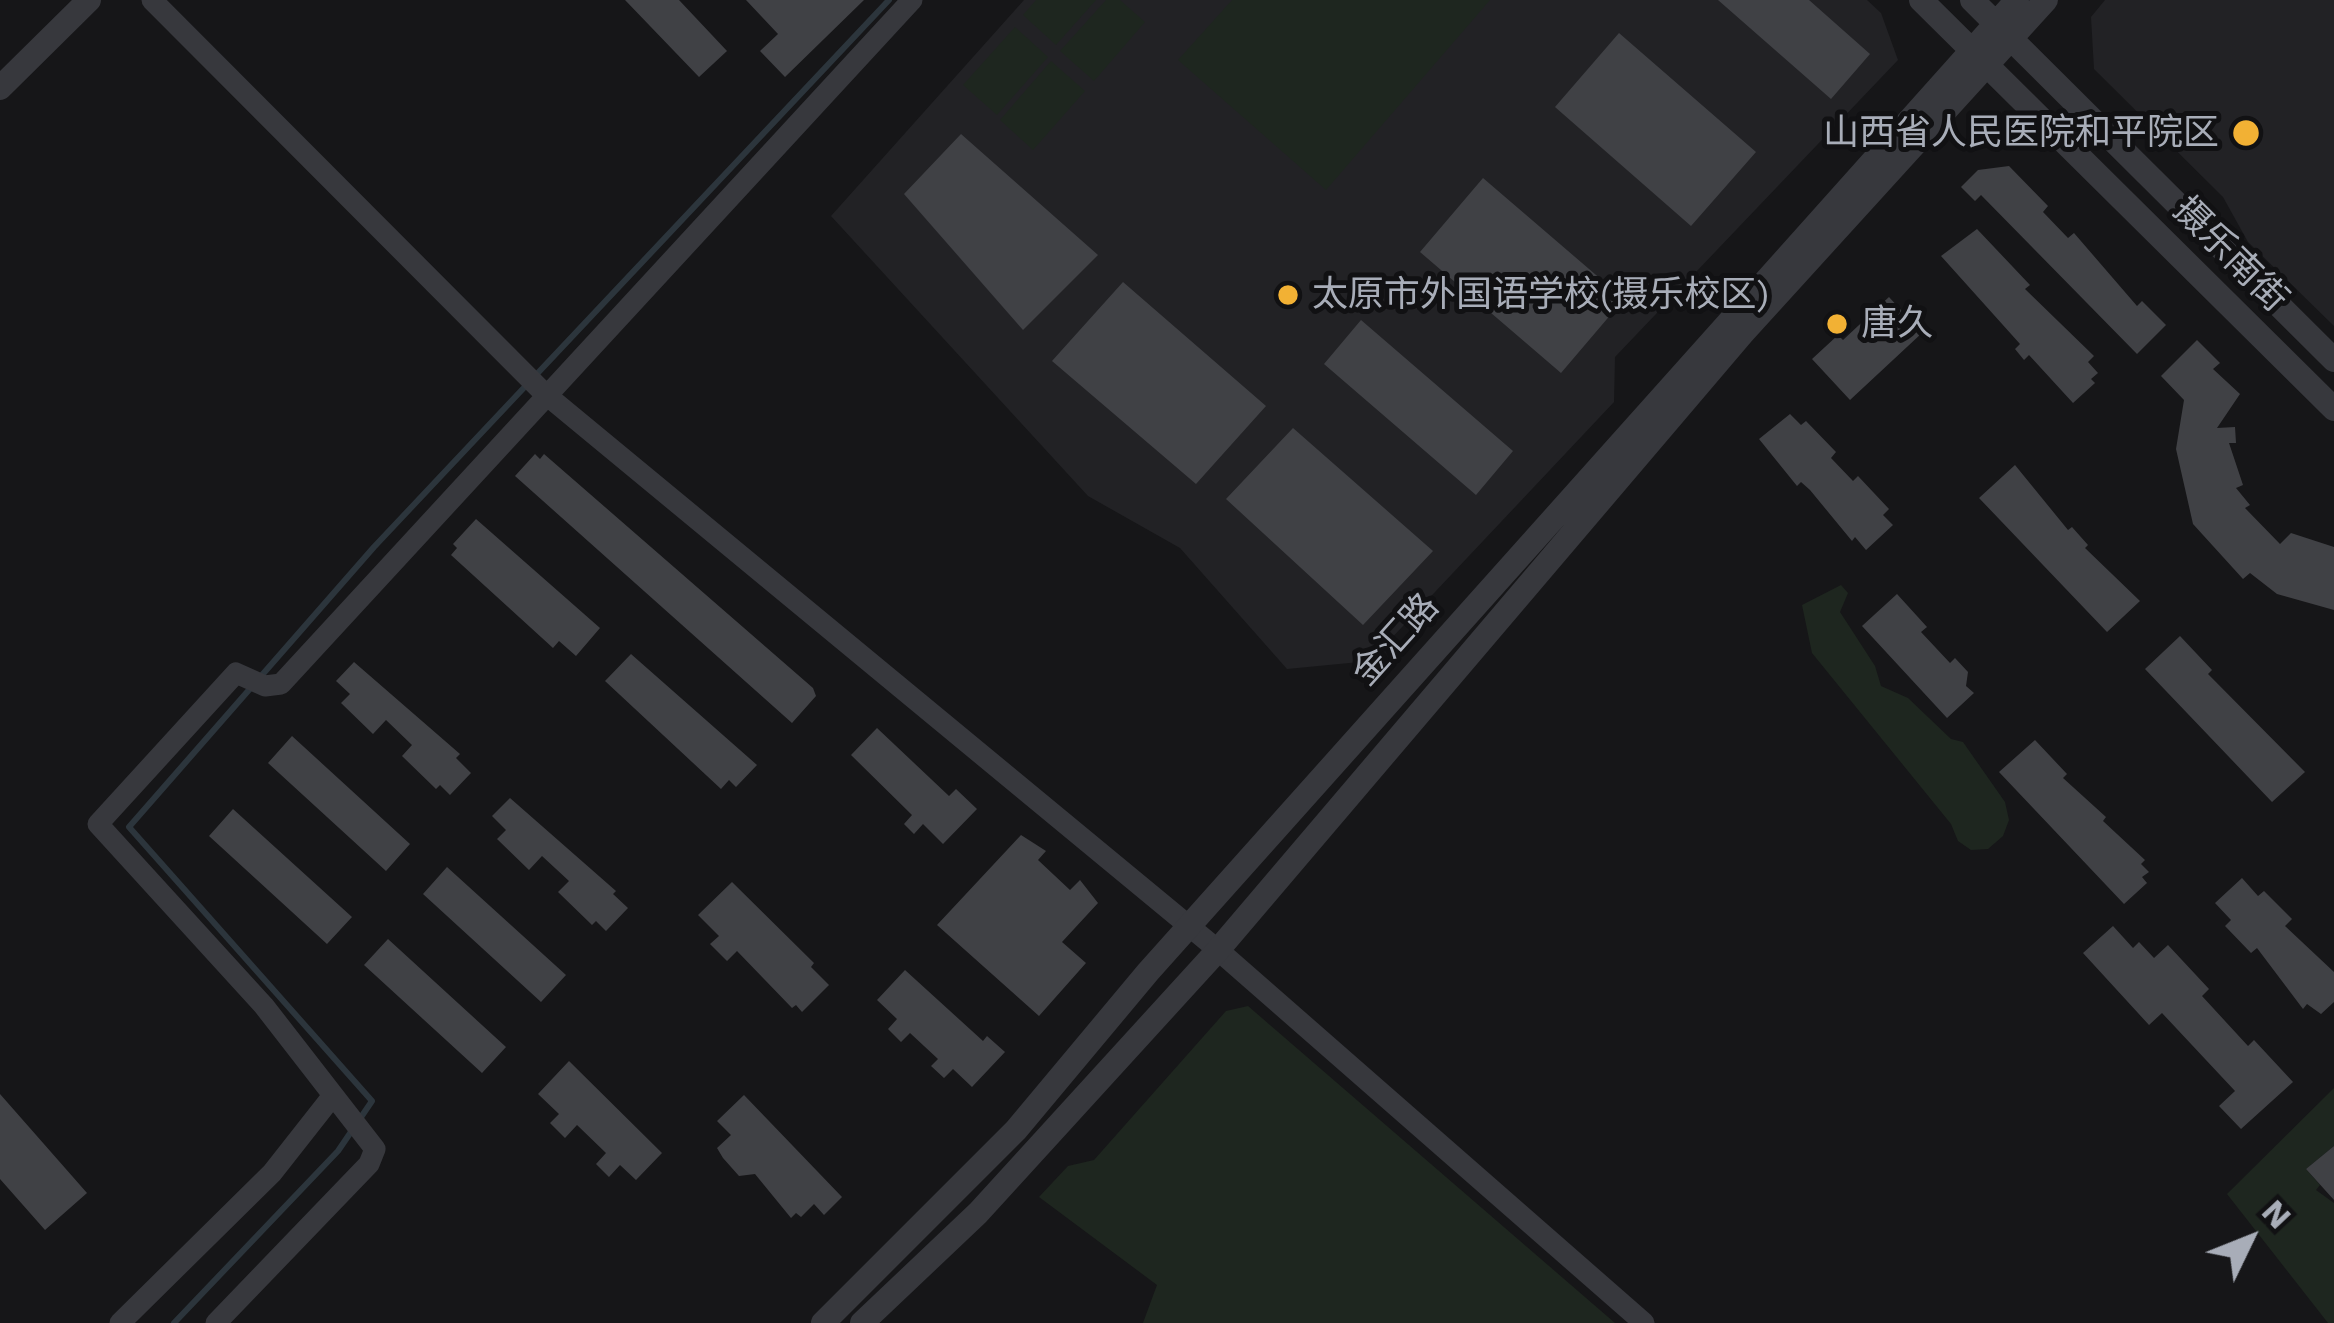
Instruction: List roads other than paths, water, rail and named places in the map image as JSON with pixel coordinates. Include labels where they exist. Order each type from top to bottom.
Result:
[{"type":"street","points":[[0,88],[89,0]]},
{"type":"street","points":[[152,0],[544,393],[1218,950],[1645,1323]]},
{"type":"street","points":[[216,1323],[369,1164],[375,1149],[264,1006],[98,824],[236,673],[281,685],[544,393],[912,0]]},
{"type":"street","name":"摄乐南街","points":[[1922,0],[2334,409]]},
{"type":"street","name":"摄乐南街","points":[[1972,0],[2334,360]]},
{"type":"street","name":"金汇路","points":[[2004,32],[2018,0]]},
{"type":"street","name":"金汇路","points":[[823,1323],[1016,1130],[1187,928],[1979,58],[2046,0]]},
{"type":"street","name":"金汇路","points":[[862,1323],[978,1213],[1218,950],[1979,58]]},
{"type":"street","points":[[120,1323],[272,1173],[332,1098]]},
{"type":"waterway","points":[[174,1323],[338,1151],[372,1101],[129,827],[374,547],[889,0]]},
{"type":"place","name":"山西省人民医院和平院区","points":[[2246,133]]},
{"type":"place","name":"太原市外国语学校(摄乐校区)","points":[[1288,295]]},
{"type":"place","name":"唐久","points":[[1837,324]]}]
